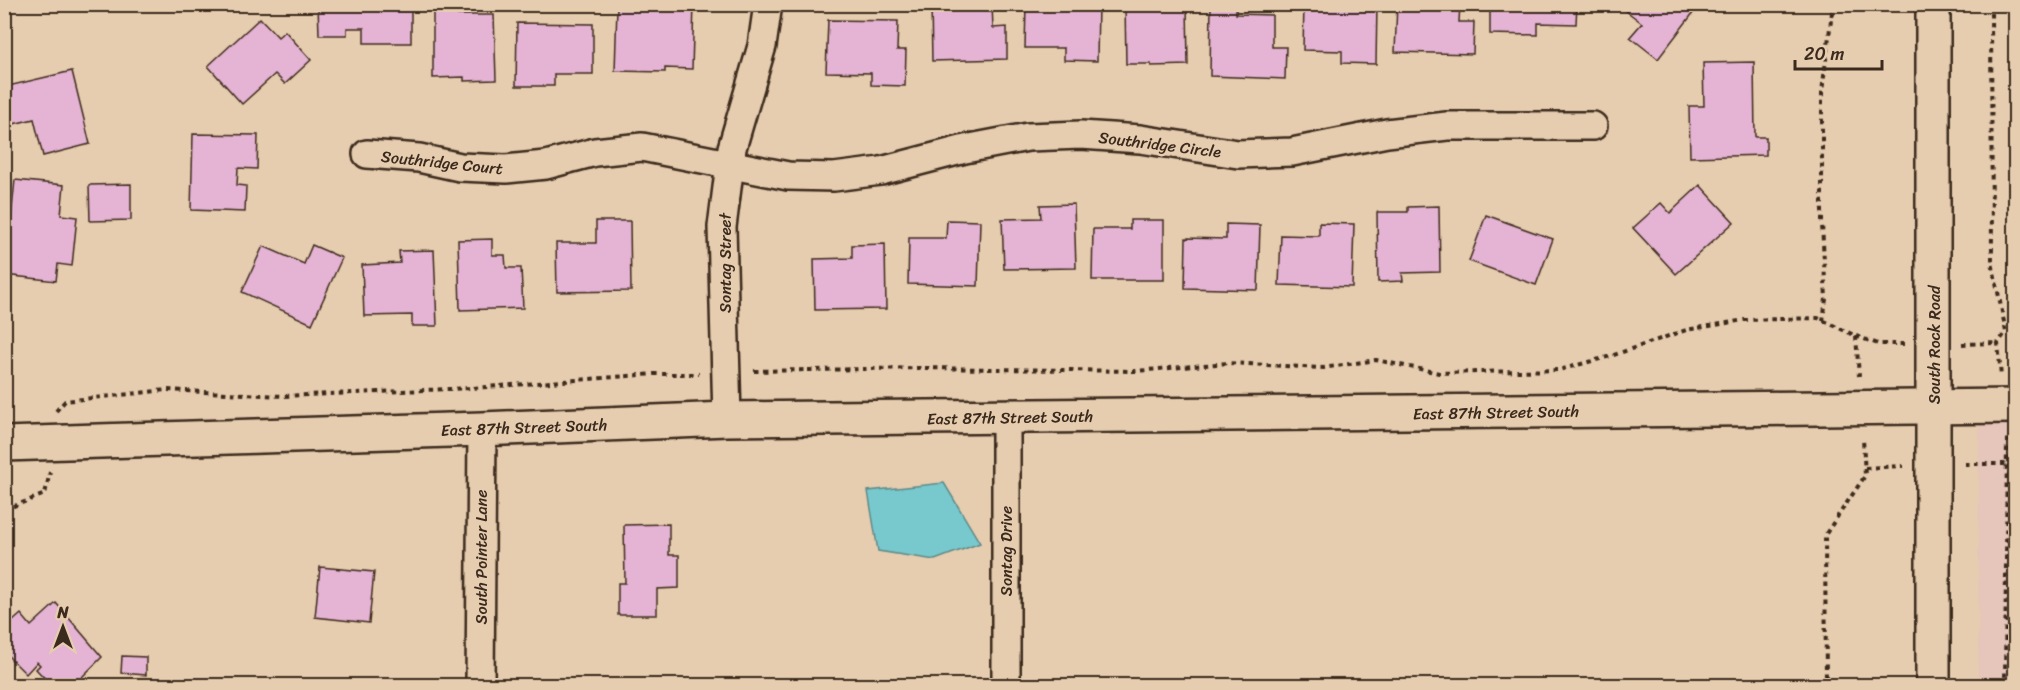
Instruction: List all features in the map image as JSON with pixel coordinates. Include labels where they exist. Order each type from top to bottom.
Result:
[{"type":"street","name":"Sontag Street","points":[[728,419],[722,227],[729,165],[762,46],[768,4]]},
{"type":"street","name":"South Rock Road","points":[[1933,4],[1934,686]]},
{"type":"street","name":"Southridge Circle","points":[[729,165],[788,176],[834,177],[881,171],[965,148],[1028,137],[1081,135],[1140,139],[1238,154],[1292,152],[1387,133],[1447,126],[1593,126]]},
{"type":"street","name":"Southridge Court","points":[[368,154],[419,158],[460,167],[506,169],[546,165],[595,152],[642,147],[729,165]]},
{"type":"street","name":"East 87th Street South","points":[[4,444],[728,419],[1935,407],[2011,418]]},
{"type":"street","name":"Sontag Drive","points":[[1006,416],[1006,686]]},
{"type":"street","name":"South Pointer Lane","points":[[480,686],[482,429]]},
{"type":"path","points":[[1823,321],[1826,299],[1822,224],[1822,92],[1833,4]]},
{"type":"path","points":[[1991,4],[1992,262],[2006,332],[1998,343]]},
{"type":"path","points":[[4,507],[14,506],[45,494],[56,442],[56,409],[65,401],[167,390],[284,396],[473,388],[654,374],[726,373],[770,369],[1136,371],[1228,363],[1323,368],[1376,360],[1439,373],[1559,370],[1611,356],[1686,330],[1744,320],[1818,318],[1878,344]]},
{"type":"path","points":[[1856,336],[1858,359]]},
{"type":"path","points":[[2006,686],[2011,418]]},
{"type":"path","points":[[1826,686],[1825,535],[1865,476],[1863,442]]},
{"type":"shaded area","points":[[2015,422],[2015,685],[1978,686],[1979,423]]},
{"type":"water","points":[[944,483],[980,543],[935,560],[878,551],[868,491]]},
{"type":"building","points":[[318,4],[390,4],[391,11],[411,11],[411,43],[364,43],[364,28],[347,28],[347,35],[319,35]]},
{"type":"building","points":[[669,4],[694,4],[692,69],[665,68],[665,72],[615,71],[617,7],[669,9]]},
{"type":"building","points":[[931,4],[992,4],[993,28],[1007,27],[1007,59],[932,61]]},
{"type":"building","points":[[1026,4],[1098,4],[1097,61],[1064,60],[1064,48],[1025,48]]},
{"type":"building","points":[[1125,4],[1187,4],[1188,65],[1126,64]]},
{"type":"building","points":[[1211,4],[1236,5],[1236,14],[1272,15],[1272,47],[1286,47],[1285,79],[1210,76]]},
{"type":"building","points":[[1304,4],[1377,4],[1376,64],[1342,63],[1342,51],[1303,50]]},
{"type":"building","points":[[1397,4],[1460,4],[1459,22],[1474,22],[1473,54],[1395,52]]},
{"type":"building","points":[[1490,4],[1577,4],[1576,24],[1538,23],[1538,35],[1490,34]]},
{"type":"building","points":[[1617,4],[1700,4],[1658,59],[1630,37],[1642,23]]},
{"type":"building","points":[[433,7],[458,7],[458,15],[494,15],[496,80],[464,81],[464,77],[433,78]]},
{"type":"building","points":[[260,18],[278,37],[285,31],[311,60],[285,84],[275,74],[242,104],[208,66]]},
{"type":"building","points":[[828,20],[898,21],[897,50],[906,50],[905,86],[871,85],[871,73],[826,72]]},
{"type":"building","points":[[517,23],[593,24],[593,74],[554,74],[554,86],[516,86]]},
{"type":"building","points":[[1754,62],[1755,137],[1766,137],[1766,155],[1690,157],[1689,106],[1704,106],[1703,63]]},
{"type":"building","points":[[72,71],[90,144],[43,156],[34,119],[5,126],[4,87]]},
{"type":"building","points":[[193,134],[258,135],[257,169],[238,168],[237,185],[246,186],[245,212],[191,210]]},
{"type":"building","points":[[15,180],[64,185],[61,215],[77,217],[72,266],[58,264],[56,281],[5,275]]},
{"type":"building","points":[[131,184],[131,220],[90,221],[89,185]]},
{"type":"building","points":[[1700,185],[1734,222],[1676,274],[1633,228],[1661,203],[1670,213]]},
{"type":"building","points":[[1074,204],[1076,268],[1004,269],[1002,219],[1041,218],[1040,205]]},
{"type":"building","points":[[1439,206],[1440,272],[1402,273],[1403,281],[1378,282],[1377,212],[1408,212],[1408,207]]},
{"type":"building","points":[[1486,215],[1553,239],[1536,285],[1469,261]]},
{"type":"building","points":[[947,220],[980,221],[978,286],[908,284],[909,238],[946,238]]},
{"type":"building","points":[[1130,220],[1164,220],[1164,280],[1092,280],[1093,229],[1130,229]]},
{"type":"building","points":[[596,221],[630,221],[631,291],[557,292],[556,243],[596,243]]},
{"type":"building","points":[[1319,223],[1354,224],[1352,287],[1279,285],[1281,235],[1319,236]]},
{"type":"building","points":[[1226,224],[1260,225],[1258,290],[1185,288],[1186,238],[1226,239]]},
{"type":"building","points":[[492,239],[492,255],[505,255],[506,268],[521,268],[523,308],[460,310],[458,240]]},
{"type":"building","points":[[885,244],[886,309],[815,310],[814,259],[852,258],[852,245]]},
{"type":"building","points":[[312,245],[342,258],[312,324],[242,292],[263,246],[304,264]]},
{"type":"building","points":[[434,250],[437,326],[412,326],[412,315],[364,316],[362,265],[400,263],[399,251]]},
{"type":"building","points":[[669,524],[669,555],[679,555],[679,588],[657,589],[657,615],[618,615],[618,583],[625,583],[624,525]]},
{"type":"building","points":[[320,567],[374,572],[369,623],[315,617]]},
{"type":"building","points":[[56,603],[102,657],[73,686],[52,686],[36,669],[40,665],[37,662],[26,674],[4,652],[6,649],[4,629],[21,614],[31,626]]},
{"type":"building","points":[[122,656],[146,657],[146,675],[121,673]]}]
